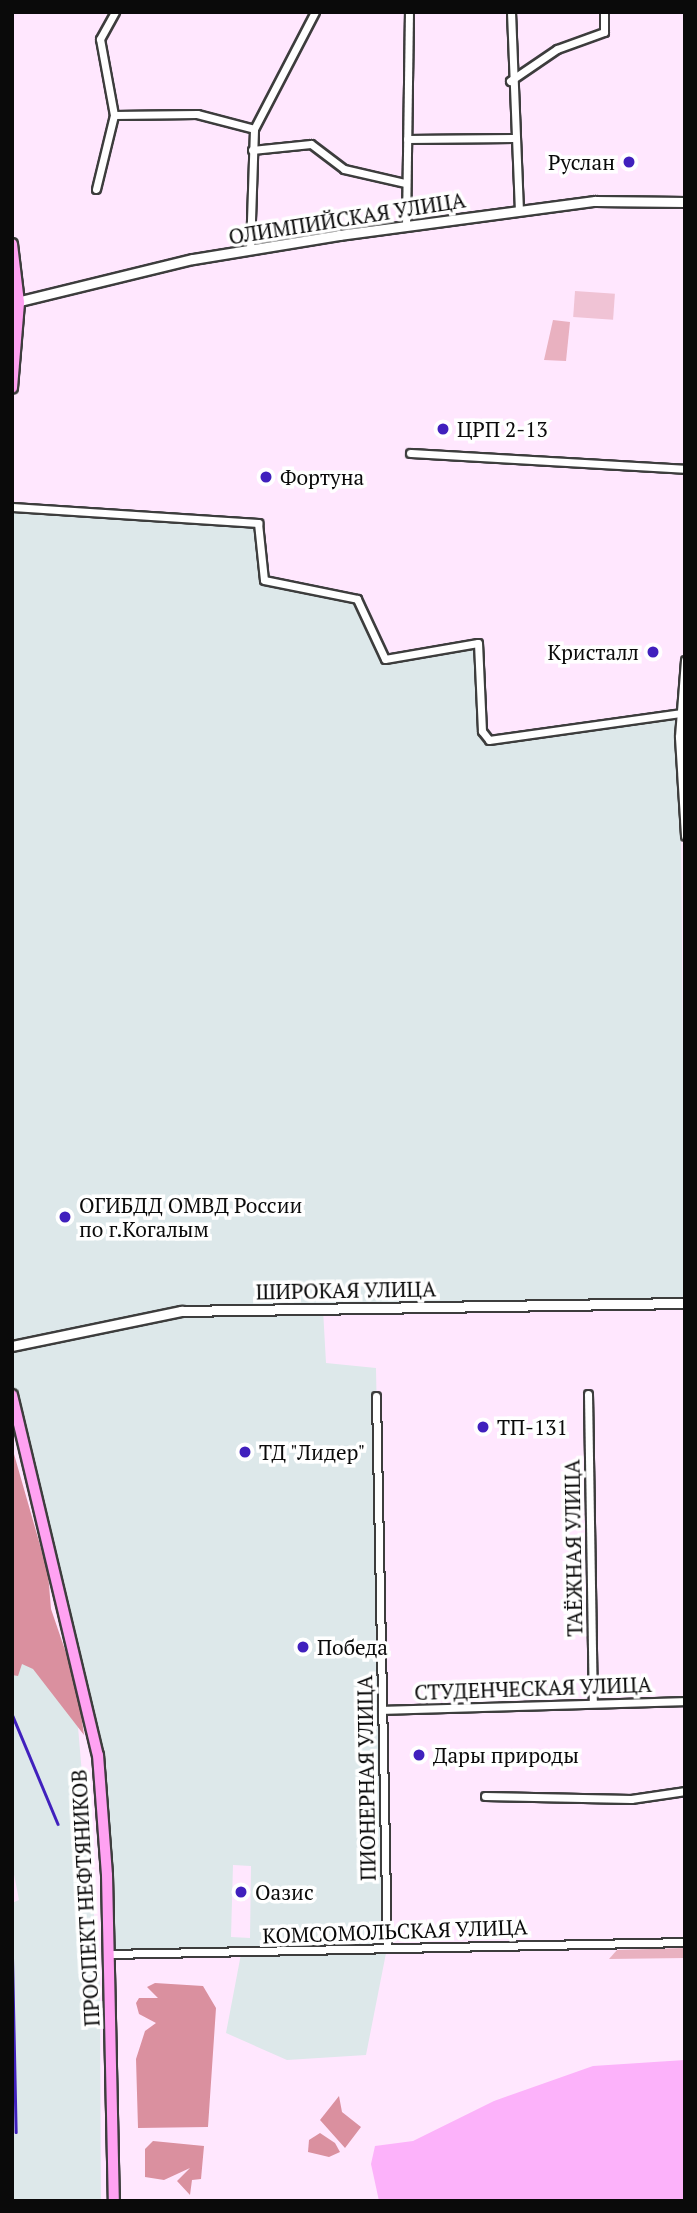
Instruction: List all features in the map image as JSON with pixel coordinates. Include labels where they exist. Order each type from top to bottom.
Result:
[{"type":"main road","points":[[12,244],[15,303],[12,388]]},
{"type":"main road","name":"ПРОСПЕКТ НЕФТЯНИКОВ","points":[[12,1395],[93,1727],[109,1954],[114,2201]]},
{"type":"street","points":[[96,189],[114,115],[100,39],[115,12]]},
{"type":"street","points":[[250,250],[254,129],[315,12]]},
{"type":"street","points":[[406,226],[410,12]]},
{"type":"street","points":[[510,12],[510,82],[519,210]]},
{"type":"street","points":[[510,82],[557,49],[604,32],[604,12]]},
{"type":"street","points":[[114,115],[197,114],[254,129]]},
{"type":"street","points":[[407,139],[513,138]]},
{"type":"street","points":[[252,150],[311,144],[344,169],[405,183]]},
{"type":"street","name":"ОЛИМПИЙСКАЯ УЛИЦА","points":[[15,303],[250,250],[406,226],[618,199],[685,202]]},
{"type":"street","points":[[410,453],[685,469]]},
{"type":"street","points":[[12,507],[258,523],[264,580],[357,598],[385,659],[478,643],[482,732],[489,740],[680,713]]},
{"type":"street","points":[[685,660],[680,713],[685,836]]},
{"type":"street","name":"ШИРОКАЯ УЛИЦА","points":[[12,1346],[181,1311],[685,1303]]},
{"type":"street","name":"ТАЁЖНАЯ УЛИЦА","points":[[588,1394],[593,1702]]},
{"type":"street","name":"ПИОНЕРНАЯ УЛИЦА","points":[[376,1396],[387,1948]]},
{"type":"street","name":"СТУДЕНЧЕСКАЯ УЛИЦА","points":[[382,1710],[685,1701]]},
{"type":"street","points":[[485,1796],[631,1799],[685,1791]]},
{"type":"street","name":"КОМСОМОЛЬСКАЯ УЛИЦА","points":[[109,1954],[684,1942]]},
{"type":"shaded area","points":[[575,291],[615,294],[613,320],[573,317]]},
{"type":"shaded area","points":[[553,320],[570,322],[566,361],[544,360]]},
{"type":"shaded area","points":[[12,507],[258,523],[264,579],[349,594],[368,613],[385,659],[478,643],[482,731],[489,740],[680,713],[685,1303],[323,1309],[326,1363],[376,1368],[387,1948],[366,2055],[287,2060],[226,2033],[241,1954],[109,1954],[98,1755],[12,1395]],"holes":[[[233,1865],[251,1866],[250,1938],[231,1937]]]},
{"type":"shaded area","points":[[12,1447],[48,1573],[51,1609],[77,1685],[84,1735],[33,1669],[22,1664],[18,1676],[12,1675]]},
{"type":"shaded area","points":[[28,1659],[78,1727],[100,1985],[101,2201],[12,2201],[12,1903],[19,1900],[12,1864],[12,1662]]},
{"type":"shaded area","points":[[685,1948],[685,1958],[609,1959],[617,1950]]},
{"type":"shaded area","points":[[155,1983],[203,1986],[216,2008],[208,2127],[138,2128],[136,2059],[145,2031],[156,2023],[139,2014],[136,2003],[139,1998],[158,1998],[147,1987]]},
{"type":"shaded area","points":[[339,2096],[342,2112],[361,2127],[345,2148],[320,2120]]},
{"type":"shaded area","points":[[320,2133],[335,2143],[340,2152],[329,2157],[308,2152],[309,2140]]},
{"type":"shaded area","points":[[153,2141],[204,2146],[201,2179],[192,2180],[190,2195],[177,2181],[190,2168],[164,2180],[145,2177],[145,2149]]},
{"type":"sand","points":[[685,2060],[685,2201],[379,2201],[371,2164],[375,2146],[413,2141],[494,2101],[593,2066]]},
{"type":"railway","points":[[12,1714],[58,1824]]},
{"type":"railway","points":[[12,1934],[16,2132]]},
{"type":"place","name":"Руслан","points":[[629,162]]},
{"type":"place","name":"ЦРП 2-13","points":[[443,429]]},
{"type":"place","name":"Фортуна","points":[[266,477]]},
{"type":"place","name":"Кристалл","points":[[653,652]]},
{"type":"place","name":"ОГИБДД ОМВД России по г.Когалым","points":[[65,1217]]},
{"type":"place","name":"ТП-131","points":[[483,1427]]},
{"type":"place","name":"ТД \"Лидер\"","points":[[245,1452]]},
{"type":"place","name":"Победа","points":[[303,1647]]},
{"type":"place","name":"Дары природы","points":[[419,1755]]},
{"type":"place","name":"Оазис","points":[[241,1892]]}]
